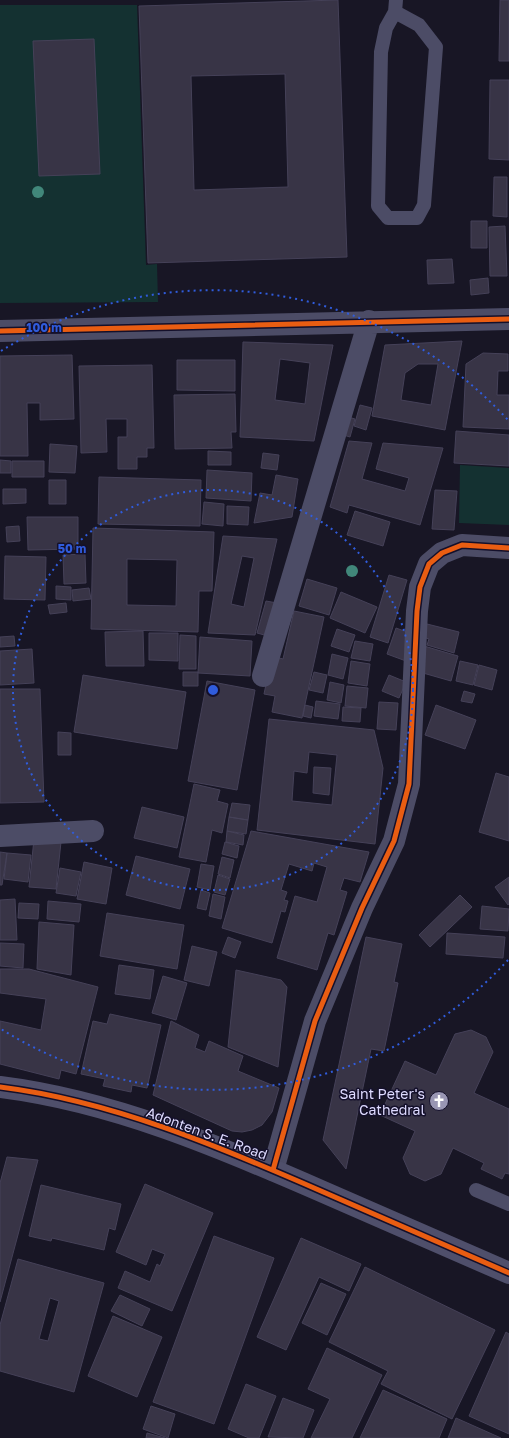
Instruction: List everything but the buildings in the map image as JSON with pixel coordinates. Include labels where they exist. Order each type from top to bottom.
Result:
[{"type":"street","points":[[0,331],[369,321],[509,319]]},
{"type":"street","points":[[263,676],[369,321]]},
{"type":"street","points":[[273,1170],[314,1021],[362,908],[394,841],[409,784],[417,611],[423,579],[429,564],[442,552],[462,545],[509,548]]},
{"type":"street","points":[[0,836],[93,831]]},
{"type":"street","name":"Adonten S. E. Road","points":[[0,1087],[38,1092],[110,1111],[186,1135],[273,1170],[509,1272]]},
{"type":"lane","points":[[396,6],[419,25],[436,47],[424,205],[417,218],[388,218],[378,206],[381,52],[386,28],[396,6]]},
{"type":"lane","points":[[476,1190],[509,1204]]},
{"type":"green space","points":[[0,5],[137,5],[146,265],[157,264],[158,302],[0,303]]},
{"type":"green space","points":[[460,465],[509,468],[509,525],[459,523]]},
{"type":"cycle path","points":[[0,331],[509,319]]},
{"type":"cycle path","points":[[273,1170],[315,1021],[362,908],[394,841],[409,784],[417,611],[420,587],[429,564],[442,553],[462,545],[509,548]]},
{"type":"cycle path","points":[[0,1087],[83,1103],[164,1127],[282,1174],[509,1273]]},
{"type":"place","name":"Saint Peter's Cathedral","points":[[439,1101]]}]
